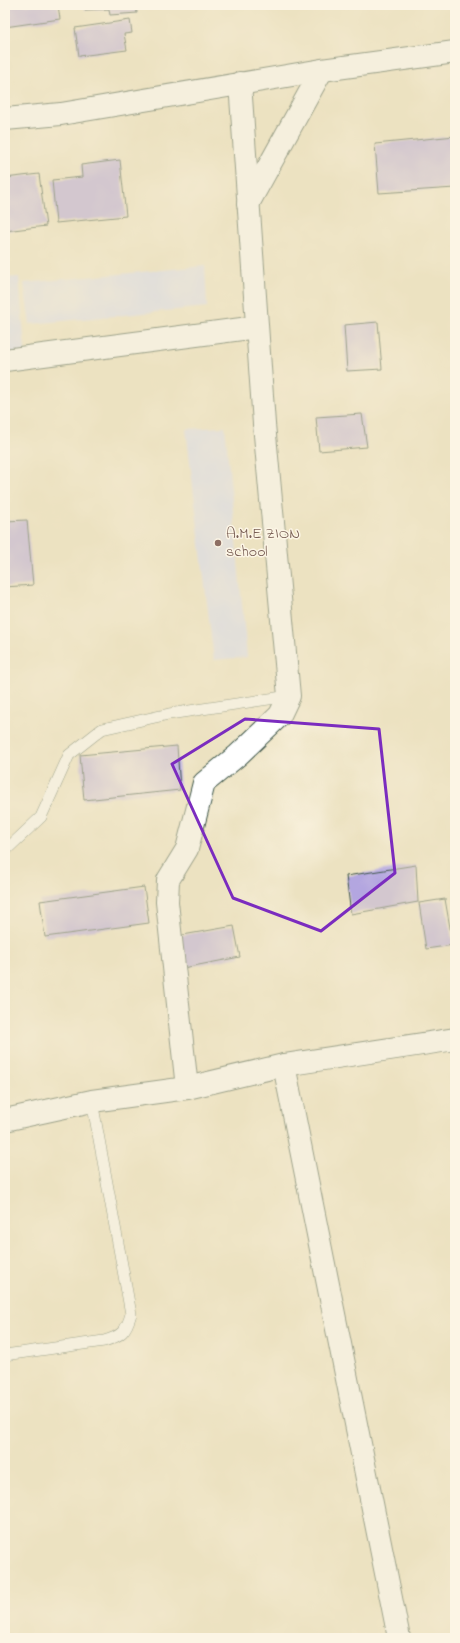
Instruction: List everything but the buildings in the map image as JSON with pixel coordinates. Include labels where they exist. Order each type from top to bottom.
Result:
[{"type":"street","points":[[5,120],[61,114],[322,70],[455,52]]},
{"type":"street","points":[[248,204],[322,70]]},
{"type":"street","points":[[188,1088],[167,902],[168,880],[187,849],[204,783],[238,755],[280,715],[289,696],[248,204],[240,83]]},
{"type":"street","points":[[5,360],[258,327]]},
{"type":"street","points":[[5,1120],[92,1101],[188,1088],[284,1065],[455,1039]]},
{"type":"street","points":[[284,1065],[399,1638]]},
{"type":"lane","points":[[5,851],[41,817],[69,755],[102,729],[169,714],[289,696]]},
{"type":"lane","points":[[5,1355],[104,1341],[118,1337],[127,1326],[131,1314],[92,1101]]},
{"type":"highlighted area","points":[[245,719],[379,729],[395,873],[321,931],[233,898],[172,764]]},
{"type":"shaded area","points":[[205,266],[207,307],[30,324],[24,283]]},
{"type":"shaded area","points":[[19,277],[26,362],[5,363],[5,278]]},
{"type":"shaded area","name":"A.M.E ZION school","points":[[225,427],[247,657],[214,660],[186,429]]},
{"type":"place","name":"A.M.E ZION school","points":[[218,543]]}]
